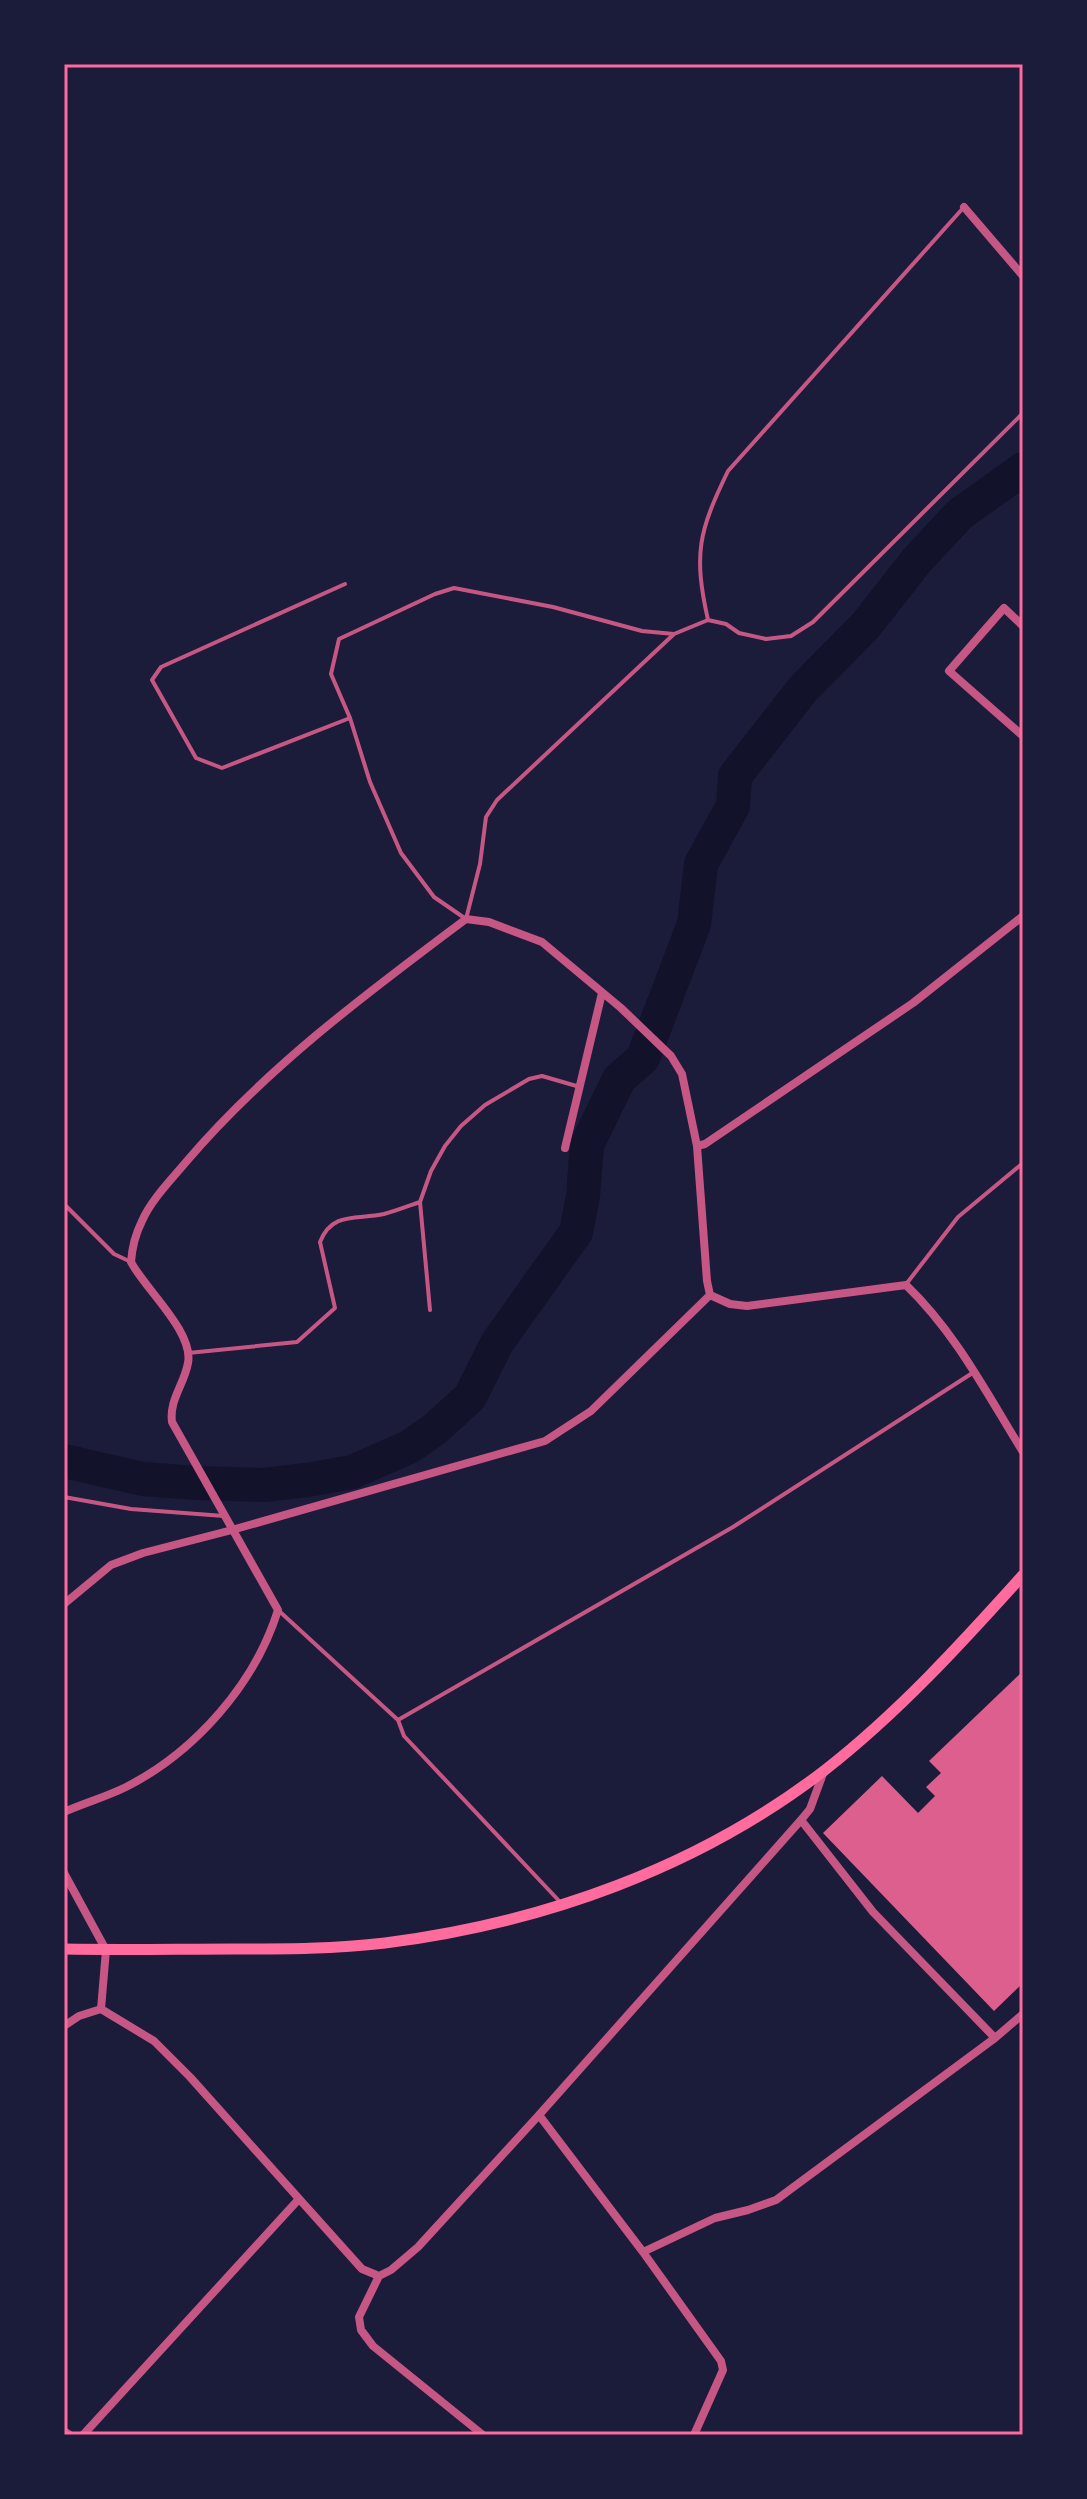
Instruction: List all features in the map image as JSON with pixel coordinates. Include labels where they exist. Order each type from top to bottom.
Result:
[{"type":"main road","points":[[64,1949],[302,1948],[384,1943],[468,1929],[564,1905],[608,1890],[680,1859],[777,1803],[824,1770],[910,1695],[1023,1575]]},
{"type":"street","points":[[964,207],[1023,276]]},
{"type":"street","points":[[1023,626],[1004,608],[949,671],[1023,736]]},
{"type":"street","points":[[697,1146],[705,1144],[913,1003],[1023,916]]},
{"type":"street","points":[[64,1812],[127,1787],[182,1753],[201,1734],[250,1669],[278,1610],[172,1422],[170,1408],[182,1381],[188,1353],[177,1326],[131,1262],[143,1219],[171,1180],[209,1135],[311,1039],[466,919],[489,922],[542,942],[658,1041],[682,1074],[697,1146],[710,1295]]},
{"type":"street","points":[[565,1148],[602,993]]},
{"type":"street","points":[[710,1295],[730,1304],[747,1306],[906,1285],[967,1357],[1023,1452]]},
{"type":"street","points":[[64,1604],[111,1565],[165,1546],[232,1530],[545,1441],[591,1411],[710,1295]]},
{"type":"street","points":[[483,2435],[373,2346],[361,2330],[359,2317],[379,2276],[418,2247],[801,1820],[810,1809],[824,1770]]},
{"type":"street","points":[[801,1820],[873,1912],[995,2038]]},
{"type":"street","points":[[64,1873],[106,1950],[101,2009]]},
{"type":"street","points":[[64,2026],[79,2016],[101,2009],[154,2041],[234,2125],[362,2269],[379,2276]]},
{"type":"street","points":[[643,2252],[715,2218],[776,2200],[1023,2014]]},
{"type":"street","points":[[539,2115],[721,2361],[723,2370],[694,2435]]},
{"type":"street","points":[[83,2435],[298,2200]]},
{"type":"street","points":[[64,2431],[70,2435]]},
{"type":"lane","points":[[708,620],[700,581],[701,536],[704,521],[728,471],[964,207]]},
{"type":"lane","points":[[674,634],[642,631],[553,607],[454,588],[339,639],[331,674],[350,718],[370,782],[401,853],[434,897],[466,919],[480,864],[486,817],[497,800],[674,634],[708,620],[726,624],[739,633],[766,639],[791,636],[813,622],[1023,413]]},
{"type":"lane","points":[[345,584],[161,667],[152,680],[196,758],[222,768],[350,718]]},
{"type":"lane","points":[[430,1310],[420,1202],[431,1171],[445,1146],[461,1126],[485,1105],[529,1079],[542,1076],[580,1087]]},
{"type":"lane","points":[[906,1285],[958,1217],[1023,1163]]},
{"type":"lane","points":[[188,1353],[297,1342],[335,1308],[320,1242],[323,1232],[331,1223],[343,1218],[383,1214],[420,1202]]},
{"type":"lane","points":[[64,1204],[114,1254],[131,1262]]},
{"type":"lane","points":[[398,1720],[733,1527],[974,1372]]},
{"type":"lane","points":[[64,1497],[131,1509],[223,1512]]},
{"type":"lane","points":[[278,1610],[398,1720],[404,1736],[564,1905]]},
{"type":"building","points":[[1023,1671],[1023,1983],[994,2011],[823,1833],[882,1776],[918,1813],[935,1796],[926,1787],[941,1773],[929,1761]]},
{"type":"waterway","points":[[64,1461],[143,1479],[264,1485],[307,1480],[352,1472],[409,1447],[435,1429],[470,1397],[497,1343],[576,1232],[583,1196],[587,1145],[619,1079],[643,1058],[694,924],[701,864],[733,806],[735,776],[803,689],[866,625],[917,560],[960,514],[1023,469]]}]
